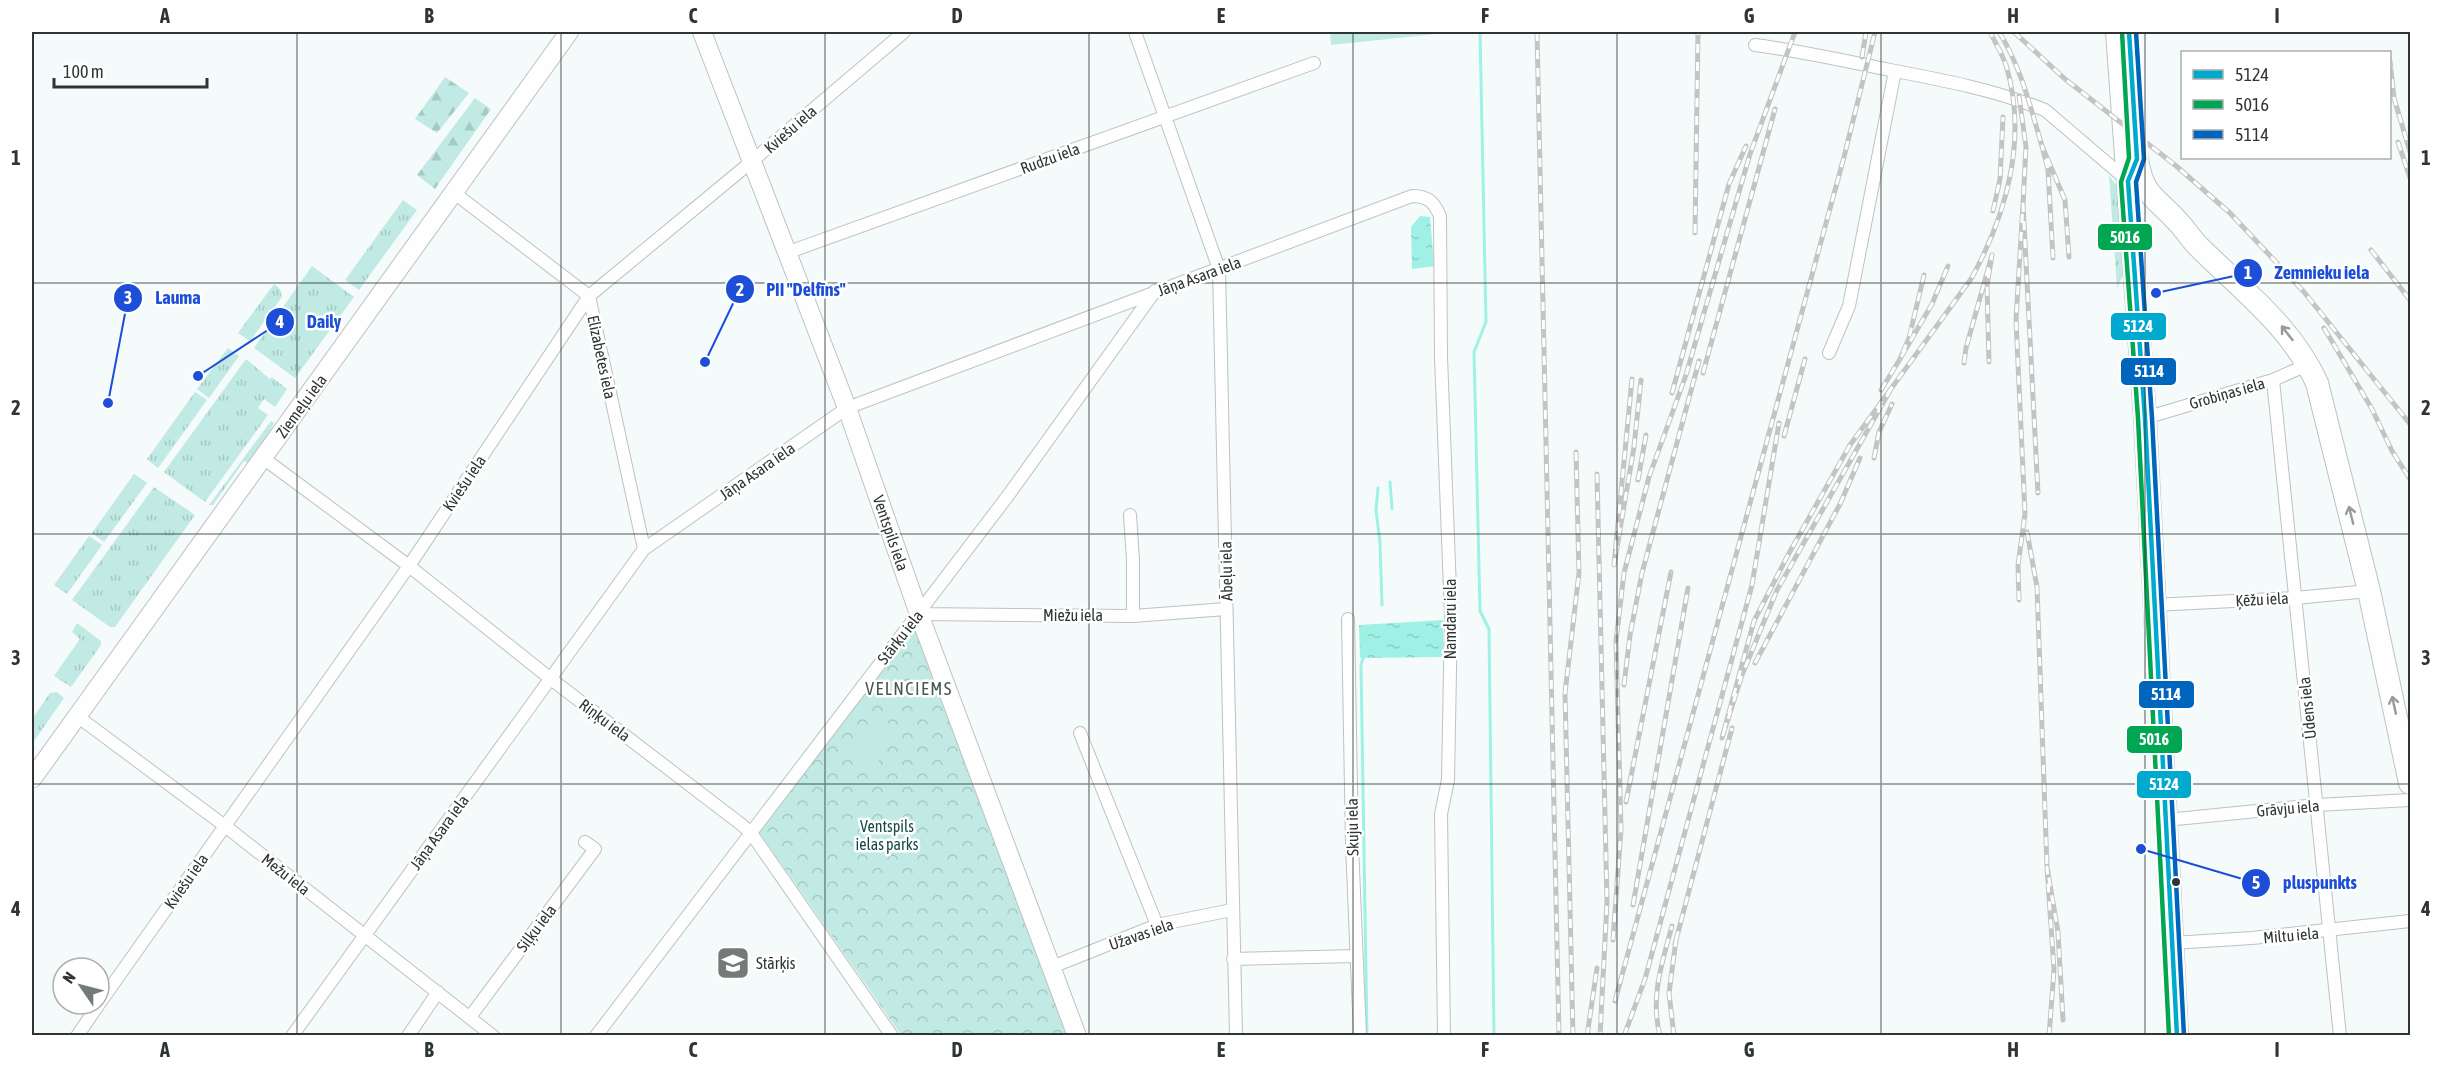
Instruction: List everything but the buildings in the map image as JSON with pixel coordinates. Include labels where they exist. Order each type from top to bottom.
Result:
[{"type":"highway","points":[[2117,32],[2135,182],[2154,605],[2177,1035]]},
{"type":"highway","points":[[2129,32],[2136,159],[2135,182],[2149,207],[2183,237],[2197,245],[2276,320],[2308,364],[2322,395],[2369,591],[2410,783]]},
{"type":"street","name":"Ziemeļu iela","points":[[32,779],[569,32]]},
{"type":"street","name":"Ventspils iela","points":[[702,32],[847,408],[919,614],[1077,1035]]},
{"type":"street","name":"Kviešu iela","points":[[111,987],[409,566],[589,296],[904,32]]},
{"type":"street","name":"Ābeļu iela","points":[[1135,32],[1219,269],[1236,1035]]},
{"type":"street","points":[[1755,45],[1789,49],[1986,89],[2045,110],[2135,182]]},
{"type":"street","name":"Rudzu iela","points":[[786,253],[1314,63]]},
{"type":"street","points":[[1829,353],[1849,306],[1895,71]]},
{"type":"street","name":"Elizabetes iela","points":[[453,192],[589,296],[644,549]]},
{"type":"street","name":"Jāņa Asara iela","points":[[292,1035],[644,549],[847,408],[1412,196],[1422,196],[1434,203]]},
{"type":"street","name":"Namdaru iela","points":[[1434,203],[1440,216],[1442,357],[1451,616],[1448,780],[1441,814],[1444,1035]]},
{"type":"street","name":"Stārķu iela","points":[[596,1035],[1007,497],[1155,291]]},
{"type":"street","name":"Grobiņas iela","points":[[2145,418],[2273,380],[2308,364]]},
{"type":"street","name":"Ūdens iela","points":[[2273,380],[2340,1035]]},
{"type":"street","name":"Riņķu iela","points":[[263,458],[409,566],[751,833],[892,1035]]},
{"type":"street","points":[[1130,515],[1133,549],[1132,616]]},
{"type":"street","name":"Ķēžu iela","points":[[2154,605],[2295,598],[2369,591]]},
{"type":"street","name":"Miežu iela","points":[[919,614],[1132,616],[1226,609]]},
{"type":"street","name":"Skuju iela","points":[[1347,619],[1360,1035]]},
{"type":"street","name":"Mežu iela","points":[[77,716],[225,826],[493,1035]]},
{"type":"street","points":[[1080,733],[1157,925]]},
{"type":"street","name":"Grāvju iela","points":[[2166,820],[2317,805],[2410,800]]},
{"type":"street","name":"Siļķu iela","points":[[470,1017],[595,849],[585,842]]},
{"type":"street","name":"Užavas iela","points":[[1052,967],[1157,925],[1232,910]]},
{"type":"street","name":"Miltu iela","points":[[2172,943],[2330,931],[2410,921]]},
{"type":"street","points":[[1233,960],[1356,956]]},
{"type":"street","points":[[408,1035],[438,992]]},
{"type":"street","name":"Kviešu iela","points":[[77,1035],[90,1016]]},
{"type":"green space","points":[[1330,32],[1445,32],[1445,33],[1331,45]]},
{"type":"green space","points":[[445,77],[469,93],[437,133],[415,119]]},
{"type":"green space","points":[[475,98],[491,109],[435,189],[417,175]]},
{"type":"green space","points":[[2109,175],[2119,189],[2125,271],[2117,288]]},
{"type":"green space","points":[[403,200],[417,210],[359,290],[345,280]]},
{"type":"green space","points":[[312,266],[354,297],[295,378],[254,348]]},
{"type":"green space","points":[[274,284],[280,289],[282,297],[250,341],[238,333]]},
{"type":"green space","points":[[228,348],[239,356],[209,398],[197,389]]},
{"type":"green space","points":[[246,359],[270,379],[272,377],[287,389],[275,407],[264,399],[258,408],[268,415],[205,502],[164,472]]},
{"type":"green space","points":[[195,392],[207,400],[158,468],[147,459]]},
{"type":"green space","points":[[271,421],[274,423],[263,445],[249,463],[244,461],[213,505],[209,505]]},
{"type":"green space","points":[[134,474],[147,483],[104,542],[92,533]]},
{"type":"green space","points":[[154,487],[195,515],[115,627],[110,627],[72,600]]},
{"type":"green space","points":[[89,536],[102,545],[67,594],[54,585]]},
{"type":"green space","points":[[77,623],[101,641],[101,645],[71,687],[54,676],[80,639],[72,632]]},
{"type":"green space","name":"Ventspils ielas parks","points":[[917,629],[1071,1035],[901,1035],[759,832],[761,826],[912,630]]},
{"type":"green space","points":[[57,692],[64,698],[32,744],[32,719],[50,693]]},
{"type":"green space","points":[[882,718],[900,733],[874,767],[855,753]]},
{"type":"water","points":[[1420,216],[1430,217],[1434,266],[1412,269],[1411,227]]},
{"type":"water","points":[[1443,620],[1443,657],[1360,658],[1359,625]]},
{"type":"waterway","points":[[1480,32],[1486,322],[1474,352],[1480,611],[1489,629],[1494,1036]]},
{"type":"waterway","points":[[1390,482],[1392,509]]},
{"type":"waterway","points":[[1378,488],[1376,510],[1380,543],[1382,605]]},
{"type":"waterway","points":[[1364,655],[1361,665],[1367,1036]]},
{"type":"railway","points":[[1537,32],[1559,1036]]},
{"type":"railway","points":[[1695,233],[1698,32]]},
{"type":"railway","points":[[1613,940],[1621,830],[1616,641],[1624,573],[1649,477],[1686,375],[1750,154],[1795,32]]},
{"type":"railway","points":[[1862,57],[1866,32]]},
{"type":"railway","points":[[1615,1001],[1844,157],[1875,32]]},
{"type":"railway","points":[[1891,389],[1777,590],[1742,675],[1722,738],[1754,621],[1788,555],[1850,445],[1971,279],[1995,228],[2010,175],[2015,120],[2006,65],[1990,32]]},
{"type":"railway","points":[[1999,32],[2019,73],[2042,146]]},
{"type":"railway","points":[[2014,32],[2065,79],[2175,165],[2230,213],[2304,292],[2410,424]]},
{"type":"railway","points":[[2391,70],[2394,98],[2410,152]]},
{"type":"railway","points":[[2019,96],[2026,147],[2023,204]]},
{"type":"railway","points":[[1703,373],[1775,109]]},
{"type":"railway","points":[[1993,211],[2000,179],[2003,117]]},
{"type":"railway","points":[[2398,142],[2410,178]]},
{"type":"railway","points":[[1672,393],[1729,184],[1746,146]]},
{"type":"railway","points":[[2053,258],[2048,170],[2042,146],[2065,200],[2069,257]]},
{"type":"railway","points":[[2019,600],[2018,565],[2025,514],[2016,320],[2023,204],[2038,493]]},
{"type":"railway","points":[[2371,250],[2410,300]]},
{"type":"railway","points":[[1964,363],[1966,348],[1992,255],[1987,285],[1989,362]]},
{"type":"railway","points":[[1924,275],[1909,338],[1900,359],[1932,304],[1948,266]]},
{"type":"railway","points":[[2324,328],[2410,479]]},
{"type":"railway","points":[[1784,436],[1805,359]]},
{"type":"railway","points":[[1881,390],[1900,359]]},
{"type":"railway","points":[[1624,685],[1630,635],[1642,573],[1699,361]]},
{"type":"railway","points":[[1632,379],[1614,565],[1634,447],[1641,380]]},
{"type":"railway","points":[[1874,458],[1879,432],[1892,404]]},
{"type":"railway","points":[[1624,1036],[1645,979],[1752,585],[1779,423]]},
{"type":"railway","points":[[1638,480],[1646,435]]},
{"type":"railway","points":[[1573,1036],[1565,693],[1579,573],[1576,452]]},
{"type":"railway","points":[[1755,663],[1840,504],[1860,458]]},
{"type":"railway","points":[[1597,474],[1607,902],[1600,1036]]},
{"type":"railway","points":[[2027,532],[2037,587],[2047,867]]},
{"type":"railway","points":[[1626,802],[1671,572]]},
{"type":"railway","points":[[1633,905],[1688,588]]},
{"type":"railway","points":[[1676,940],[1732,728]]},
{"type":"railway","points":[[2049,1036],[2054,970],[2047,867],[2058,932],[2063,1020]]},
{"type":"railway","points":[[1660,1036],[1656,1008],[1658,980],[1672,926]]},
{"type":"railway","points":[[1674,1036],[1669,993],[1676,940],[1675,944]]},
{"type":"railway","points":[[1587,1036],[1597,968]]},
{"type":"transit line","name":"5016","points":[[2122,32],[2129,158],[2121,182],[2138,418],[2169,1036]]},
{"type":"transit line","name":"5124","points":[[2129,32],[2137,159],[2128,181],[2145,418],[2177,1036]]},
{"type":"transit line","name":"5114","points":[[2136,32],[2144,159],[2136,182],[2152,418],[2184,1036]]},
{"type":"place","name":"Zemnieku iela","points":[[2156,293]]},
{"type":"place","name":"PII \"Delfīns\"","points":[[705,362]]},
{"type":"place","name":"Daily","points":[[198,376]]},
{"type":"place","name":"Lauma","points":[[108,403]]},
{"type":"place","name":"pluspunkts","points":[[2141,849]]},
{"type":"place","name":"Stārķis","points":[[733,963]]},
{"type":"district","name":"VELNCIEMS","points":[[909,688]]}]
